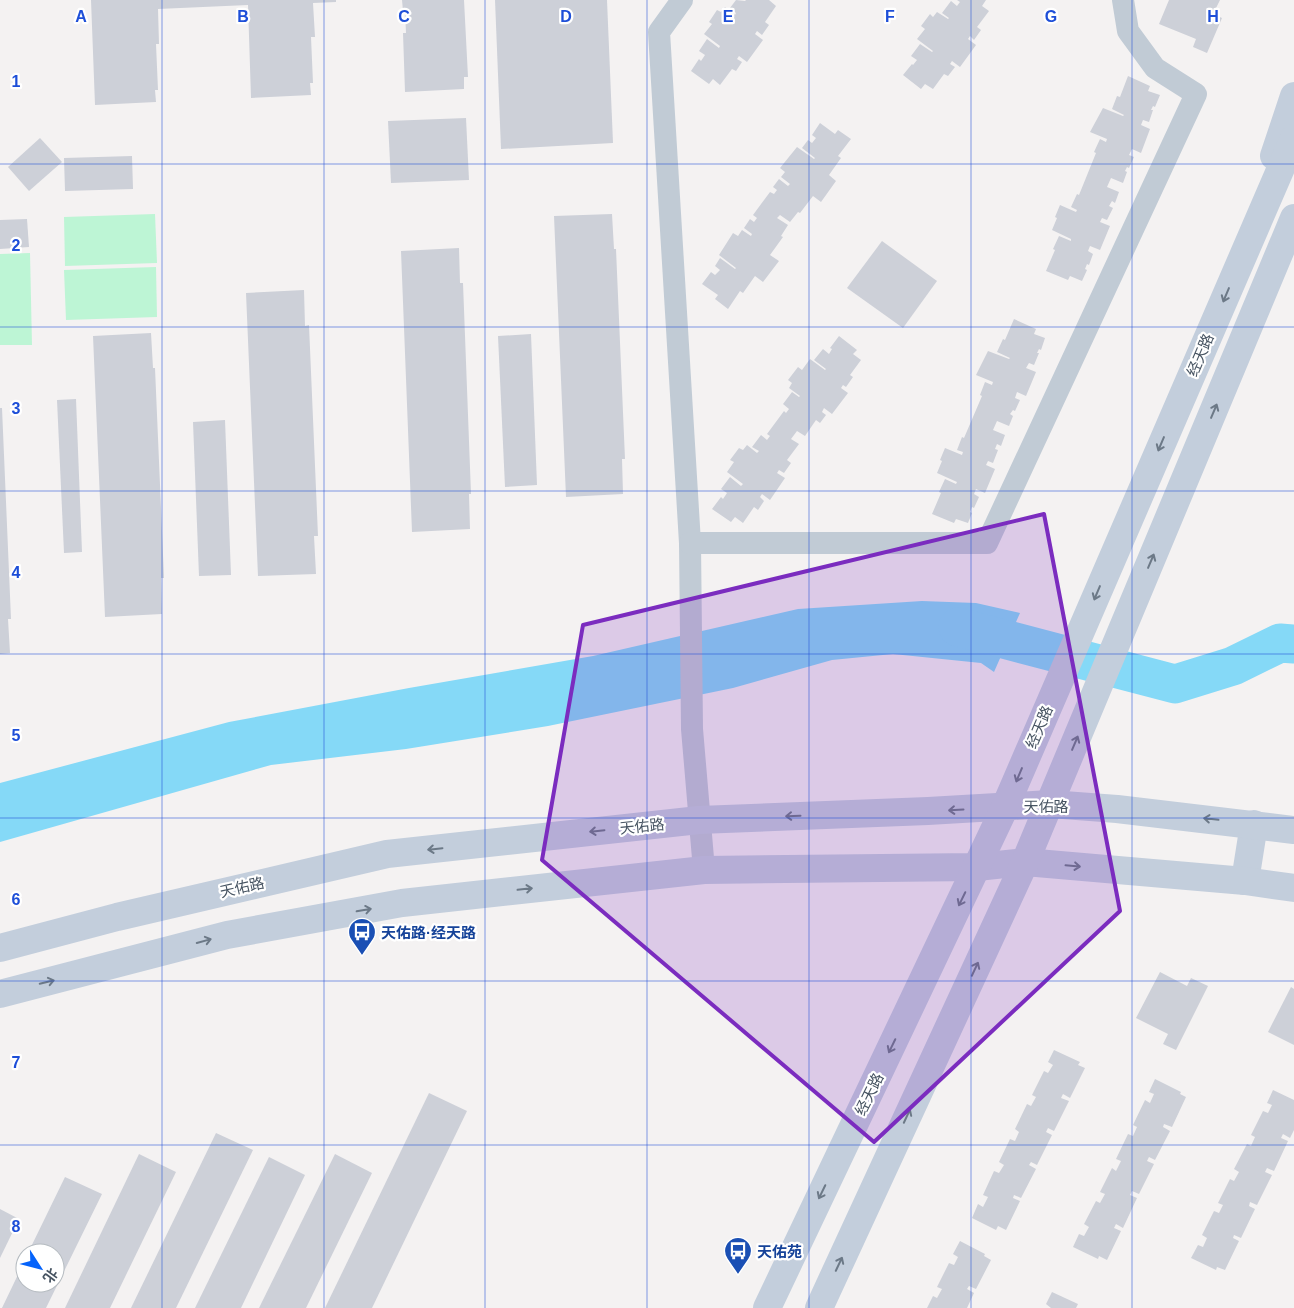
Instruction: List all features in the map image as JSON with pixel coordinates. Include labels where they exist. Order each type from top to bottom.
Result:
[{"type":"main road","points":[[1236,271],[1294,96]]},
{"type":"main road","name":"经天路","points":[[767,1308],[977,867],[1294,138]]},
{"type":"main road","points":[[819,1308],[1025,862],[1294,218]]},
{"type":"main road","points":[[1271,274],[1294,226]]},
{"type":"main road","name":"天佑路","points":[[0,948],[117,917],[387,854],[699,820],[1050,804],[1117,809],[1294,830]]},
{"type":"main road","points":[[1244,881],[1254,824]]},
{"type":"main road","points":[[0,994],[228,935],[402,903],[704,870],[977,867],[1025,862],[1244,881],[1294,888]]},
{"type":"street","points":[[682,0],[659,32],[690,543],[692,729],[704,870]]},
{"type":"street","points":[[690,543],[987,543],[1196,94],[1155,68],[1128,31],[1123,0]]},
{"type":"highlighted area","points":[[1044,514],[1120,911],[874,1142],[542,860],[583,625]]},
{"type":"green space","points":[[155,214],[157,263],[65,266],[64,217]]},
{"type":"green space","points":[[30,253],[32,345],[0,345],[0,254]]},
{"type":"green space","points":[[156,267],[157,317],[66,320],[64,270]]},
{"type":"water","points":[[922,601],[976,603],[1020,613],[994,672],[981,663],[893,654],[832,660],[733,688],[548,726],[406,749],[271,765],[0,842],[0,783],[229,722],[593,656],[798,609]]},
{"type":"building","points":[[91,0],[336,0],[336,2],[313,3],[315,37],[311,37],[313,83],[310,83],[311,95],[251,98],[248,5],[158,9],[159,44],[156,44],[158,90],[155,90],[156,102],[95,105]]},
{"type":"building","points":[[402,0],[464,0],[468,77],[464,77],[464,89],[405,92],[403,33],[406,33],[405,11],[403,11]]},
{"type":"building","points":[[495,0],[607,0],[613,143],[501,149]]},
{"type":"building","points":[[736,0],[769,0],[776,6],[765,22],[769,25],[762,35],[757,31],[755,34],[763,40],[747,62],[739,56],[737,59],[742,62],[736,71],[732,69],[720,85],[713,79],[709,84],[691,71],[699,59],[701,61],[705,55],[699,51],[707,39],[719,48],[720,46],[704,34],[712,24],[709,22],[717,10],[721,12],[725,7],[735,15],[736,13],[730,8]]},
{"type":"building","points":[[957,0],[986,0],[982,6],[989,11],[977,27],[981,30],[974,40],[970,36],[968,39],[976,45],[960,67],[952,61],[950,64],[955,67],[948,76],[944,74],[933,89],[925,84],[921,89],[903,75],[917,60],[911,56],[920,44],[933,51],[917,39],[925,29],[921,26],[930,14],[933,17],[937,12],[948,19],[942,13],[951,1],[957,6],[960,2]]},
{"type":"building","points":[[1169,0],[1220,0],[1213,14],[1222,18],[1207,53],[1193,47],[1196,39],[1159,24]]},
{"type":"building","points":[[1128,76],[1150,86],[1148,91],[1160,95],[1155,107],[1153,106],[1151,110],[1153,110],[1149,122],[1143,120],[1141,125],[1150,129],[1141,153],[1132,149],[1129,155],[1134,157],[1129,168],[1127,167],[1125,171],[1127,172],[1123,183],[1111,178],[1107,187],[1119,192],[1115,203],[1112,201],[1109,206],[1113,208],[1107,220],[1102,218],[1100,222],[1110,226],[1100,250],[1090,246],[1088,251],[1093,254],[1089,265],[1087,264],[1085,269],[1087,270],[1082,281],[1070,276],[1068,280],[1046,271],[1059,236],[1071,241],[1071,239],[1052,230],[1057,218],[1055,217],[1060,205],[1076,212],[1077,210],[1071,207],[1077,194],[1079,195],[1096,153],[1094,152],[1100,139],[1106,142],[1107,139],[1090,132],[1103,108],[1124,115],[1112,109],[1117,96],[1120,97]]},
{"type":"building","points":[[466,118],[469,180],[391,183],[388,121]]},
{"type":"building","points":[[820,123],[835,134],[838,130],[851,139],[838,156],[841,158],[829,175],[836,181],[821,202],[813,196],[800,213],[798,212],[790,222],[780,215],[777,218],[788,225],[781,236],[783,237],[770,255],[779,261],[763,282],[755,276],[743,293],[740,291],[728,309],[715,299],[718,295],[702,284],[711,272],[715,275],[720,270],[715,266],[720,258],[736,268],[719,255],[733,233],[738,236],[742,230],[751,236],[752,234],[744,228],[750,219],[754,222],[757,218],[753,215],[770,192],[774,194],[777,190],[773,187],[779,179],[788,186],[790,184],[781,177],[785,172],[780,168],[797,147],[815,158],[802,148],[808,140],[812,143],[816,138],[812,135]]},
{"type":"building","points":[[40,138],[62,162],[29,191],[8,167]]},
{"type":"building","points":[[132,156],[133,189],[65,191],[64,158]]},
{"type":"building","points":[[612,214],[614,249],[616,249],[625,459],[622,459],[623,494],[566,497],[554,216]]},
{"type":"building","points":[[27,219],[29,247],[0,249],[0,220]]},
{"type":"building","points":[[882,241],[937,281],[903,328],[847,288]]},
{"type":"building","points":[[459,248],[460,283],[463,283],[471,494],[469,494],[470,529],[412,532],[401,251]]},
{"type":"building","points":[[304,290],[305,326],[309,325],[318,536],[314,536],[316,574],[258,576],[246,293]]},
{"type":"building","points":[[1014,319],[1036,329],[1034,334],[1045,338],[1041,350],[1039,349],[1037,353],[1039,353],[1034,365],[1029,363],[1026,368],[1036,372],[1026,396],[1017,392],[1015,398],[1020,400],[1015,411],[1013,410],[1010,414],[1013,416],[1009,426],[997,421],[993,430],[1005,435],[1001,446],[997,444],[995,449],[998,450],[993,463],[988,461],[986,465],[995,469],[985,493],[976,489],[974,494],[979,497],[974,508],[972,507],[968,523],[956,519],[954,523],[932,514],[945,479],[956,484],[957,482],[937,473],[942,461],[940,460],[945,448],[962,455],[963,452],[957,450],[982,396],[980,395],[985,382],[992,385],[993,382],[976,375],[988,351],[1010,358],[997,352],[1003,339],[1005,340]]},
{"type":"building","points":[[151,333],[153,368],[155,368],[164,578],[161,578],[162,614],[105,617],[93,336]]},
{"type":"building","points":[[531,334],[537,485],[505,487],[498,336]]},
{"type":"building","points":[[839,336],[857,350],[853,354],[861,360],[850,375],[853,377],[846,387],[843,385],[841,388],[848,393],[832,414],[824,408],[822,412],[826,415],[820,423],[816,420],[805,436],[797,431],[791,439],[799,444],[787,460],[791,463],[784,473],[779,470],[777,473],[785,478],[770,500],[762,494],[760,497],[764,501],[758,510],[754,507],[743,523],[735,517],[731,522],[712,509],[721,497],[723,499],[727,493],[721,489],[730,477],[741,486],[743,484],[727,472],[734,462],[730,460],[739,448],[743,450],[747,445],[757,453],[759,451],[752,447],[761,435],[767,440],[770,436],[767,434],[784,411],[786,413],[789,409],[783,404],[792,392],[800,396],[789,388],[792,383],[788,380],[798,367],[802,370],[810,359],[825,370],[814,360],[823,349],[829,354],[832,349],[830,348]]},
{"type":"building","points":[[76,399],[82,552],[64,553],[57,400]]},
{"type":"building","points":[[0,408],[2,408],[11,619],[8,619],[10,653],[0,654]]},
{"type":"building","points":[[225,420],[231,575],[199,576],[193,422]]},
{"type":"building","points":[[1160,972],[1187,986],[1191,978],[1208,986],[1176,1050],[1163,1044],[1168,1034],[1136,1018]]},
{"type":"building","points":[[1291,987],[1294,989],[1294,1045],[1268,1032]]},
{"type":"building","points":[[1054,1050],[1080,1062],[1078,1065],[1085,1068],[1070,1098],[1063,1094],[1061,1098],[1069,1101],[1054,1131],[1048,1128],[1046,1132],[1052,1135],[1037,1165],[1031,1162],[1029,1165],[1036,1169],[1021,1198],[1014,1195],[1013,1198],[1020,1201],[1006,1230],[998,1226],[996,1230],[972,1218],[978,1204],[983,1207],[988,1197],[983,1195],[994,1171],[999,1173],[1004,1165],[999,1162],[1010,1139],[1015,1141],[1019,1132],[1015,1129],[1027,1104],[1031,1106],[1036,1097],[1032,1095],[1044,1071],[1048,1073],[1053,1065],[1048,1062]]},
{"type":"building","points":[[1155,1079],[1181,1092],[1180,1094],[1186,1097],[1172,1127],[1164,1124],[1163,1127],[1170,1131],[1155,1160],[1149,1157],[1147,1161],[1154,1164],[1139,1194],[1132,1191],[1130,1195],[1137,1198],[1123,1228],[1116,1224],[1114,1228],[1121,1231],[1107,1260],[1099,1256],[1098,1259],[1073,1247],[1079,1234],[1084,1236],[1089,1227],[1084,1224],[1096,1201],[1100,1203],[1105,1194],[1100,1192],[1112,1168],[1116,1171],[1121,1161],[1116,1159],[1128,1134],[1133,1136],[1137,1127],[1133,1125],[1145,1100],[1150,1103],[1154,1094],[1149,1092]]},
{"type":"building","points":[[1273,1090],[1294,1100],[1294,1130],[1290,1138],[1283,1134],[1281,1138],[1288,1141],[1274,1171],[1267,1168],[1265,1172],[1272,1175],[1257,1205],[1250,1202],[1249,1206],[1255,1209],[1241,1238],[1234,1235],[1233,1238],[1239,1241],[1225,1270],[1217,1267],[1216,1270],[1191,1258],[1198,1245],[1203,1247],[1207,1238],[1202,1235],[1214,1211],[1219,1213],[1223,1205],[1218,1203],[1230,1179],[1234,1181],[1239,1172],[1234,1169],[1247,1144],[1251,1146],[1255,1137],[1251,1135],[1263,1111],[1268,1113],[1272,1105],[1267,1103]]},
{"type":"building","points":[[429,1093],[467,1111],[372,1308],[325,1308]]},
{"type":"building","points":[[216,1133],[253,1150],[176,1308],[131,1308]]},
{"type":"building","points":[[139,1154],[176,1172],[110,1308],[65,1308]]},
{"type":"building","points":[[335,1154],[372,1173],[306,1308],[259,1308]]},
{"type":"building","points":[[269,1157],[305,1175],[241,1308],[195,1308]]},
{"type":"building","points":[[65,1177],[102,1194],[65,1269],[65,1243],[33,1243]]},
{"type":"building","points":[[0,1209],[19,1219],[0,1258]]},
{"type":"building","points":[[960,1241],[985,1254],[984,1256],[991,1260],[976,1289],[969,1286],[967,1289],[974,1293],[967,1308],[927,1308],[933,1296],[937,1298],[942,1289],[937,1287],[949,1263],[954,1265],[958,1257],[953,1254]]},
{"type":"building","points":[[15,1281],[15,1293],[53,1293],[46,1308],[2,1308]]},
{"type":"building","points":[[1052,1292],[1078,1304],[1076,1308],[1051,1308],[1046,1304]]},
{"type":"waterway","points":[[958,627],[1175,684],[1233,666],[1280,643],[1294,644]]},
{"type":"place","name":"天佑路·经天路","points":[[362,956]]},
{"type":"place","name":"天佑苑","points":[[738,1275]]}]
